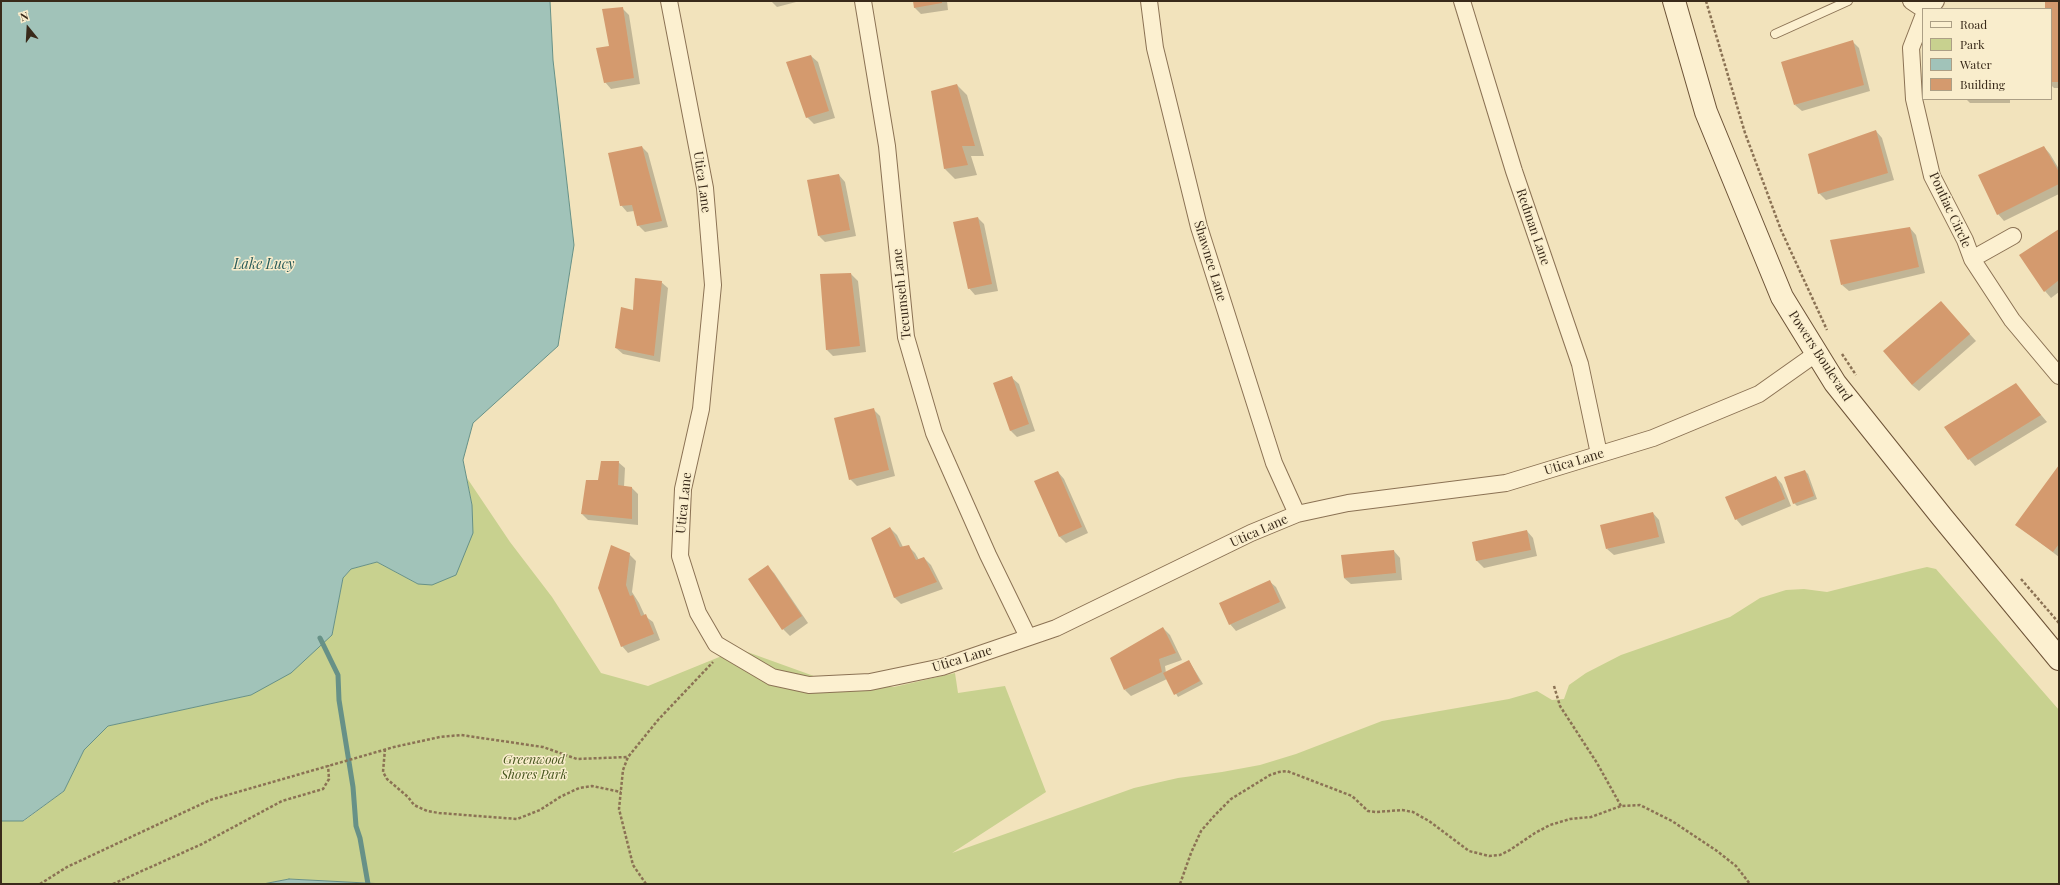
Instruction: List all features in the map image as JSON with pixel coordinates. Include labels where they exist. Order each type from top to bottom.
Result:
[{"type":"main road","name":"Powers Boulevard","points":[[1674,1],[1706,112],[1782,297],[1844,394],[1942,517],[2059,658]]},
{"type":"street","name":"Utica Lane","points":[[669,1],[705,188],[713,285],[701,409],[683,489],[680,556],[698,613],[716,644],[772,677],[809,684],[870,682],[942,667],[1056,628],[1251,533],[1296,514],[1348,503],[1506,483],[1654,438],[1759,394],[1817,353]]},
{"type":"street","name":"Tecumseh Lane","points":[[863,1],[887,146],[906,337],[934,433],[988,555],[1028,638]]},
{"type":"street","name":"Shawnee Lane","points":[[1149,1],[1155,48],[1199,227],[1274,463],[1296,514]]},
{"type":"street","name":"Redman Lane","points":[[1462,1],[1514,171],[1580,364],[1599,454]]},
{"type":"street","points":[[1911,1],[1922,8]]},
{"type":"street","name":"Pontiac Circle","points":[[1922,20],[1911,48],[1914,99],[1932,176],[1965,240],[1972,260],[2012,320],[2059,376]]},
{"type":"street","points":[[1972,260],[2013,236]]},
{"type":"lane","points":[[1775,34],[1848,1]]},
{"type":"path","points":[[1706,1],[1751,148],[1781,230],[1828,332]]},
{"type":"path","points":[[1840,351],[1857,376]]},
{"type":"path","points":[[2016,574],[2059,623]]},
{"type":"path","points":[[646,884],[633,865],[619,809],[623,770],[628,757],[658,720],[724,650]]},
{"type":"path","points":[[1554,686],[1560,706],[1597,763],[1621,806]]},
{"type":"path","points":[[40,884],[67,868],[210,800],[355,757],[440,737],[461,736],[542,747],[577,760],[628,757]]},
{"type":"path","points":[[385,749],[383,772],[387,779],[408,797],[414,805],[427,811],[517,819],[528,816],[560,797],[579,788],[597,786],[621,792]]},
{"type":"path","points":[[113,884],[202,844],[282,802],[323,789],[330,779],[328,765]]},
{"type":"path","points":[[1180,884],[1201,831],[1215,815],[1231,799],[1279,772],[1287,771],[1352,796],[1368,811],[1376,812],[1402,810],[1413,812],[1429,821],[1470,851],[1489,856],[1500,855],[1510,850],[1550,825],[1570,819],[1591,816],[1621,806],[1640,806],[1672,821],[1727,858],[1750,884]]},
{"type":"green space","name":"Greenwood Shores Park","points":[[467,478],[510,542],[552,597],[601,673],[648,686],[739,649],[836,684],[894,687],[955,673],[958,693],[1005,686],[1046,792],[952,853],[1134,788],[1178,778],[1260,765],[1296,754],[1382,721],[1509,699],[1537,691],[1552,700],[1564,699],[1569,685],[1586,673],[1621,655],[1730,617],[1760,598],[1786,590],[1804,589],[1827,592],[1927,567],[1936,569],[2059,710],[2059,884],[385,884],[289,879],[263,884],[1,884],[1,821],[24,821],[64,791],[84,750],[108,726],[251,695],[332,635],[343,578],[351,569],[377,562],[418,584],[472,505]]},
{"type":"water","name":"Lake Lucy","points":[[1,1],[550,1],[553,60],[574,245],[558,346],[473,423],[463,460],[472,505],[473,533],[456,575],[432,585],[418,584],[377,562],[351,569],[343,578],[332,635],[291,673],[251,695],[108,726],[84,750],[64,791],[23,821],[1,821]]},
{"type":"water","points":[[289,879],[385,884],[263,884]]},
{"type":"building","points":[[913,1],[942,1],[942,3],[914,8]]},
{"type":"building","points":[[2045,2],[2059,2],[2059,82],[2052,82],[2052,8],[2045,8]]},
{"type":"building","points":[[623,7],[634,78],[604,83],[596,48],[609,46],[602,9]]},
{"type":"building","points":[[1853,40],[1864,85],[1794,105],[1781,62]]},
{"type":"building","points":[[811,55],[829,111],[806,118],[786,62]]},
{"type":"building","points":[[957,84],[975,146],[962,146],[968,165],[944,169],[931,91]]},
{"type":"building","points":[[1876,130],[1888,173],[1818,194],[1808,154]]},
{"type":"building","points":[[642,146],[662,221],[637,226],[632,205],[620,206],[608,153]]},
{"type":"building","points":[[2044,146],[2059,172],[2059,184],[1997,215],[1978,175]]},
{"type":"building","points":[[839,174],[850,230],[818,236],[807,180]]},
{"type":"building","points":[[978,217],[992,284],[968,289],[953,222]]},
{"type":"building","points":[[1910,227],[1919,267],[1841,285],[1830,240]]},
{"type":"building","points":[[2059,229],[2059,280],[2044,292],[2019,255]]},
{"type":"building","points":[[851,273],[860,346],[826,350],[820,274]]},
{"type":"building","points":[[635,278],[662,281],[654,356],[615,348],[621,307],[633,310]]},
{"type":"building","points":[[1941,301],[1970,334],[1912,385],[1883,351]]},
{"type":"building","points":[[1012,376],[1029,424],[1010,431],[993,383]]},
{"type":"building","points":[[2016,383],[2041,415],[1968,460],[1944,427]]},
{"type":"building","points":[[874,408],[889,470],[849,480],[834,418]]},
{"type":"building","points":[[601,461],[619,461],[618,485],[632,487],[632,519],[581,514],[586,480],[598,480]]},
{"type":"building","points":[[2059,465],[2059,544],[2053,552],[2015,525]]},
{"type":"building","points":[[1805,470],[1814,496],[1793,504],[1784,477]]},
{"type":"building","points":[[1058,471],[1082,527],[1059,537],[1034,481]]},
{"type":"building","points":[[1776,476],[1785,499],[1735,520],[1725,497]]},
{"type":"building","points":[[1653,512],[1659,537],[1606,549],[1600,525]]},
{"type":"building","points":[[890,527],[900,547],[909,545],[916,560],[924,557],[937,582],[894,598],[871,538]]},
{"type":"building","points":[[1527,530],[1531,550],[1476,561],[1472,542]]},
{"type":"building","points":[[611,545],[630,553],[626,585],[630,596],[633,595],[641,616],[646,614],[654,634],[621,647],[598,588]]},
{"type":"building","points":[[1394,550],[1396,573],[1344,578],[1341,555]]},
{"type":"building","points":[[768,565],[802,616],[782,630],[748,579]]},
{"type":"building","points":[[1270,580],[1280,602],[1229,625],[1219,603]]},
{"type":"building","points":[[1163,627],[1176,653],[1159,659],[1162,672],[1124,690],[1110,658]]},
{"type":"building","points":[[1189,660],[1200,681],[1174,695],[1163,673]]},
{"type":"waterway","points":[[320,638],[338,675],[339,700],[353,787],[356,826],[360,838],[368,884]]}]
